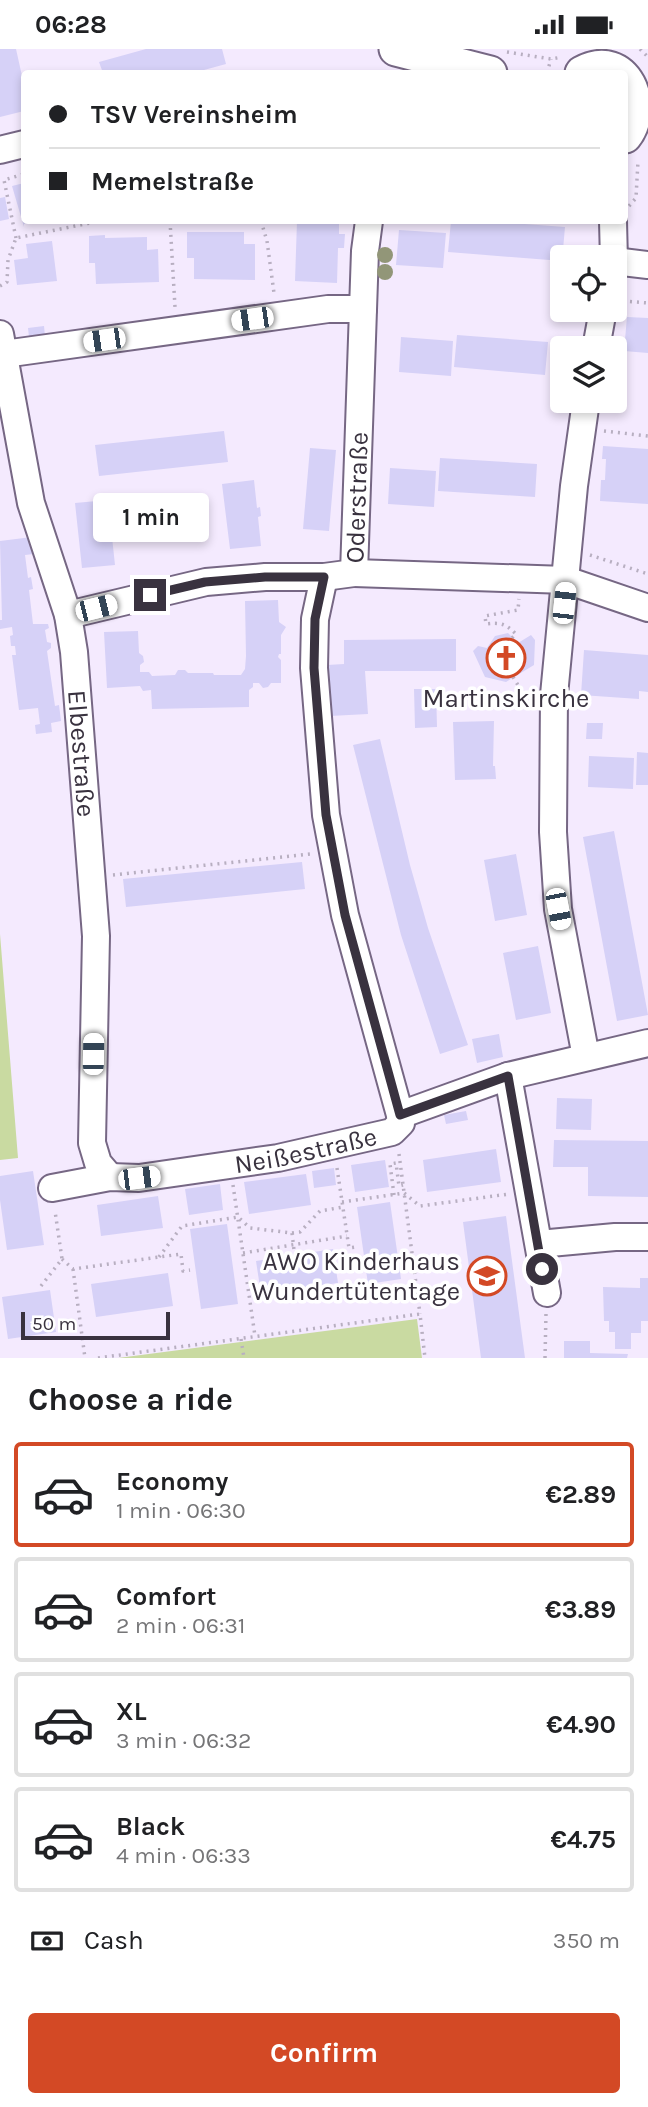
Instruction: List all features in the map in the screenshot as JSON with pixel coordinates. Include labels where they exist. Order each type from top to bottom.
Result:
[{"type":"main road","points":[[396,49],[434,67],[462,70]]},
{"type":"main road","points":[[601,62],[620,66],[625,70]]},
{"type":"main road","points":[[628,72],[637,79],[647,98],[632,149]]},
{"type":"street","points":[[0,151],[21,145]]},
{"type":"street","name":"Oderstraße","points":[[369,224],[363,309],[354,573],[324,577],[315,619],[314,668],[326,815],[345,915],[396,1123]]},
{"type":"street","points":[[613,224],[614,245]]},
{"type":"street","points":[[627,263],[648,265]]},
{"type":"street","points":[[2,344],[179,329],[328,309],[363,309]]},
{"type":"street","name":"Elbestraße","points":[[2,344],[31,503],[68,615],[74,652],[96,936],[93,1143],[98,1163],[110,1177]]},
{"type":"street","points":[[584,413],[554,695],[553,832],[558,909],[586,1057]]},
{"type":"street","points":[[354,573],[566,580],[648,608]]},
{"type":"street","points":[[68,615],[205,582],[265,577],[324,577]]},
{"type":"street","name":"Neißestraße","points":[[52,1188],[110,1177],[139,1178],[325,1154],[508,1076],[648,1043]]},
{"type":"street","points":[[508,1076],[547,1293]]},
{"type":"street","points":[[538,1244],[648,1237]]},
{"type":"path","points":[[511,49],[511,53],[551,59],[548,70]]},
{"type":"path","points":[[640,49],[648,57]]},
{"type":"path","points":[[632,149],[636,198]]},
{"type":"path","points":[[0,286],[7,282],[8,260],[16,238],[2,180],[21,175]]},
{"type":"path","points":[[16,238],[85,224]]},
{"type":"path","points":[[169,224],[175,310],[179,329]]},
{"type":"path","points":[[262,224],[267,241],[273,288]]},
{"type":"path","points":[[627,301],[648,303]]},
{"type":"path","points":[[581,429],[648,436]]},
{"type":"path","points":[[570,548],[648,574]]},
{"type":"path","points":[[513,638],[516,634],[510,628],[499,622],[486,624],[485,616],[518,610],[519,579]]},
{"type":"path","points":[[91,877],[333,851]]},
{"type":"path","points":[[396,1123],[425,1358]]},
{"type":"path","points":[[325,1154],[342,1204],[349,1248],[356,1247]]},
{"type":"path","points":[[394,1195],[390,1164],[396,1163],[399,1186],[404,1185]]},
{"type":"path","points":[[230,1165],[255,1336]]},
{"type":"path","points":[[52,1188],[62,1259],[73,1269],[85,1358]]},
{"type":"path","points":[[404,1193],[420,1206],[530,1192]]},
{"type":"path","points":[[238,1217],[250,1228],[300,1232],[320,1211],[342,1204],[404,1193]]},
{"type":"path","points":[[159,1257],[182,1226],[238,1217]]},
{"type":"path","points":[[292,1233],[294,1247]]},
{"type":"path","points":[[243,1253],[294,1247],[347,1236]]},
{"type":"path","points":[[73,1269],[181,1254],[183,1271],[190,1270]]},
{"type":"path","points":[[41,1286],[62,1259]]},
{"type":"path","points":[[545,1358],[547,1293]]},
{"type":"path","points":[[98,1358],[420,1314]]},
{"type":"path","points":[[240,1339],[244,1358]]},
{"type":"green space","points":[[0,934],[18,1158],[0,1160]]},
{"type":"green space","points":[[417,1319],[422,1358],[118,1358]]},
{"type":"building","points":[[0,49],[16,49],[21,72],[21,112],[0,117]]},
{"type":"building","points":[[146,49],[222,49],[226,64],[204,70],[102,70],[99,62]]},
{"type":"building","points":[[21,184],[21,217],[12,186]]},
{"type":"building","points":[[5,197],[9,219],[0,221],[0,198]]},
{"type":"building","points":[[297,224],[339,224],[339,234],[345,234],[344,248],[338,248],[337,283],[295,281]]},
{"type":"building","points":[[451,224],[565,227],[563,245],[550,245],[550,260],[448,252]]},
{"type":"building","points":[[399,230],[446,233],[443,268],[396,265]]},
{"type":"building","points":[[187,232],[244,232],[244,244],[255,244],[255,280],[194,279],[194,258],[187,258]]},
{"type":"building","points":[[105,235],[105,238],[147,237],[147,250],[158,249],[159,282],[96,284],[95,263],[89,263],[89,236]]},
{"type":"building","points":[[52,241],[57,281],[17,285],[14,260],[28,258],[26,244]]},
{"type":"building","points":[[627,317],[648,318],[648,353],[627,351]]},
{"type":"building","points":[[44,326],[45,336],[29,337],[28,328]]},
{"type":"building","points":[[457,335],[548,342],[545,375],[454,367]]},
{"type":"building","points":[[401,337],[453,341],[451,376],[399,372]]},
{"type":"building","points":[[224,431],[228,462],[99,476],[95,445]]},
{"type":"building","points":[[603,446],[648,449],[648,504],[600,501],[601,480],[605,480],[606,459],[602,459]]},
{"type":"building","points":[[310,448],[336,450],[329,531],[303,529]]},
{"type":"building","points":[[440,458],[537,464],[535,497],[438,491]]},
{"type":"building","points":[[390,468],[436,471],[434,507],[388,504]]},
{"type":"building","points":[[254,480],[257,508],[260,507],[261,516],[258,517],[261,546],[230,549],[222,484]]},
{"type":"building","points":[[108,500],[115,565],[82,568],[75,503]]},
{"type":"building","points":[[32,537],[34,554],[25,555],[28,578],[31,577],[33,589],[29,590],[33,624],[48,624],[49,628],[45,630],[51,648],[47,651],[55,706],[59,705],[61,721],[51,723],[52,732],[36,734],[35,725],[40,724],[38,708],[19,710],[12,655],[16,655],[15,646],[11,646],[10,636],[13,635],[12,627],[0,629],[0,541]]},
{"type":"building","points":[[278,600],[279,622],[286,627],[281,635],[281,654],[278,657],[281,660],[281,683],[271,683],[263,688],[259,683],[253,683],[249,690],[249,707],[152,709],[151,690],[143,691],[140,686],[107,688],[104,632],[138,631],[139,653],[144,662],[140,665],[140,672],[149,672],[152,676],[175,675],[178,670],[188,673],[241,675],[245,669],[246,656],[245,601]]},
{"type":"building","name":"Martinskirche","points":[[508,633],[518,643],[531,635],[535,640],[534,665],[506,682],[485,677],[473,651],[478,646],[487,648],[495,636]]},
{"type":"building","points":[[456,639],[456,671],[365,671],[368,714],[330,716],[327,665],[344,664],[344,640]]},
{"type":"building","points":[[584,650],[648,655],[648,692],[639,691],[639,699],[581,695]]},
{"type":"building","points":[[414,689],[436,689],[437,727],[415,728]]},
{"type":"building","points":[[494,721],[493,766],[496,779],[455,780],[453,722]]},
{"type":"building","points":[[587,723],[603,723],[602,739],[586,739]]},
{"type":"building","points":[[380,739],[428,928],[468,1045],[440,1054],[401,935],[353,745]]},
{"type":"building","points":[[637,752],[648,753],[648,785],[636,785]]},
{"type":"building","points":[[589,756],[634,758],[633,789],[588,787]]},
{"type":"building","points":[[614,831],[648,1015],[617,1021],[583,837]]},
{"type":"building","points":[[516,854],[527,915],[495,921],[484,860]]},
{"type":"building","points":[[302,862],[305,889],[126,907],[123,879]]},
{"type":"building","points":[[538,946],[551,1013],[516,1020],[503,953]]},
{"type":"building","points":[[499,1034],[503,1057],[477,1063],[472,1039]]},
{"type":"building","points":[[557,1098],[592,1099],[591,1130],[556,1129]]},
{"type":"building","points":[[466,1111],[468,1120],[446,1124],[444,1115]]},
{"type":"building","points":[[554,1140],[648,1141],[648,1197],[588,1196],[588,1167],[553,1167]]},
{"type":"building","points":[[496,1149],[501,1182],[427,1192],[423,1160]]},
{"type":"building","points":[[385,1160],[389,1187],[355,1192],[351,1165]]},
{"type":"building","points":[[334,1168],[336,1185],[314,1188],[312,1171]]},
{"type":"building","points":[[33,1171],[44,1245],[7,1250],[0,1200],[0,1176]]},
{"type":"building","points":[[306,1174],[311,1205],[249,1214],[244,1182]]},
{"type":"building","points":[[220,1184],[223,1210],[189,1215],[185,1189]]},
{"type":"building","points":[[158,1196],[163,1228],[101,1236],[97,1205]]},
{"type":"building","points":[[390,1202],[401,1279],[368,1284],[357,1207]]},
{"type":"building","points":[[506,1216],[525,1358],[481,1358],[463,1222]]},
{"type":"building","points":[[227,1224],[238,1304],[201,1309],[190,1229]]},
{"type":"building","points":[[333,1249],[338,1283],[261,1294],[256,1261]]},
{"type":"building","points":[[168,1273],[173,1306],[96,1317],[91,1284]]},
{"type":"building","points":[[640,1278],[648,1278],[648,1321],[641,1321],[641,1333],[631,1333],[631,1349],[615,1349],[615,1332],[609,1332],[609,1321],[604,1321],[603,1287],[640,1288]]},
{"type":"building","points":[[50,1290],[56,1332],[8,1339],[2,1297]]},
{"type":"building","points":[[564,1341],[590,1341],[590,1353],[628,1354],[627,1358],[564,1358]]},
{"type":"place","name":"Martinskirche","points":[[506,658]]},
{"type":"place","name":"AWO Kinderhaus Wundertütentage","points":[[487,1276]]},
{"type":"route","points":[[150,595],[205,582],[265,577],[324,577],[315,619],[314,668],[326,815],[345,915],[400,1115],[508,1076],[542,1269]]}]
